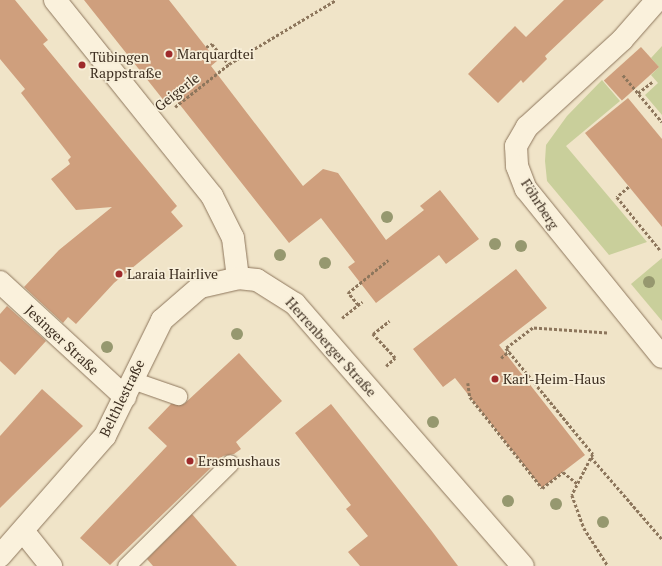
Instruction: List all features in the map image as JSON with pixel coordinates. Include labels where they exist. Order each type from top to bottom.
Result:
[{"type":"street","points":[[55,0],[212,196],[233,238],[238,278]]},
{"type":"street","name":"Föhrberg","points":[[657,0],[606,54],[527,127],[516,146],[517,166],[526,189],[559,234],[662,357]]},
{"type":"street","name":"Belthlestraße","points":[[12,544],[105,436],[162,320],[179,302],[200,287],[238,278]]},
{"type":"street","name":"Herrenberger Straße","points":[[238,278],[258,280],[295,304],[523,566]]},
{"type":"street","name":"Jesinger Straße","points":[[0,282],[128,389]]},
{"type":"street","points":[[12,544],[51,566]]},
{"type":"lane","points":[[128,389],[178,396]]},
{"type":"lane","points":[[126,566],[230,463]]},
{"type":"path","name":"Geigerle","points":[[153,124],[229,64],[336,0]]},
{"type":"path","points":[[206,47],[212,44],[229,64]]},
{"type":"path","points":[[606,54],[662,122]]},
{"type":"path","points":[[638,93],[652,82]]},
{"type":"path","points":[[629,187],[617,197],[660,250]]},
{"type":"path","points":[[358,305],[348,293],[388,260]]},
{"type":"path","points":[[339,320],[362,302]]},
{"type":"path","points":[[346,310],[349,313]]},
{"type":"path","points":[[386,366],[395,358],[373,334],[389,321]]},
{"type":"path","points":[[608,566],[584,528],[572,495],[593,454],[506,348],[533,328],[610,333]]},
{"type":"path","points":[[501,358],[509,351]]},
{"type":"path","points":[[468,383],[470,397],[542,488],[563,472],[578,484]]},
{"type":"path","points":[[591,457],[662,540]]},
{"type":"green space","points":[[662,46],[662,115],[645,95],[658,83],[651,75],[659,67],[651,58]]},
{"type":"green space","points":[[602,80],[620,101],[566,146],[647,242],[609,255],[547,181],[545,161],[546,145],[567,116]]},
{"type":"green space","points":[[662,258],[662,321],[631,284]]},
{"type":"building","points":[[0,0],[15,0],[48,40],[43,44],[177,206],[171,212],[183,226],[114,283],[76,324],[68,317],[63,323],[24,287],[59,250],[112,207],[76,210],[51,179],[70,164],[68,160],[71,157],[21,93],[25,89],[0,59]]},
{"type":"building","points":[[84,0],[169,0],[217,61],[211,66],[303,186],[323,169],[338,173],[386,240],[424,210],[420,206],[440,190],[479,239],[446,264],[439,255],[376,303],[348,267],[355,262],[321,218],[289,243],[173,96],[165,102]]},
{"type":"building","points":[[564,0],[604,0],[545,56],[547,59],[523,83],[521,80],[498,103],[468,74],[515,26],[526,37]]},
{"type":"building","points":[[641,47],[659,67],[622,101],[604,80]]},
{"type":"building","points":[[628,98],[662,139],[662,227],[585,133]]},
{"type":"building","name":"Karl-Heim-Haus","points":[[516,269],[547,308],[499,345],[585,455],[542,488],[455,378],[443,387],[413,349]]},
{"type":"building","points":[[7,306],[46,341],[15,375],[0,361],[0,314]]},
{"type":"building","name":"Erasmushaus","points":[[239,353],[282,401],[236,442],[241,449],[234,454],[223,456],[110,565],[80,538],[167,446],[148,428],[171,404],[184,404]]},
{"type":"building","points":[[42,389],[83,426],[0,508],[0,436]]},
{"type":"building","points":[[331,404],[458,566],[360,566],[348,552],[368,536],[346,509],[351,505],[295,433]]},
{"type":"building","points":[[192,514],[237,566],[153,566],[147,559]]},
{"type":"place","name":"Marquardtei","points":[[169,54]]},
{"type":"place","name":"Tübingen Rappstraße","points":[[82,65]]},
{"type":"place","name":"Laraia Hairlive","points":[[119,274]]},
{"type":"place","name":"Karl-Heim-Haus","points":[[495,379]]},
{"type":"place","name":"Erasmushaus","points":[[190,461]]}]
